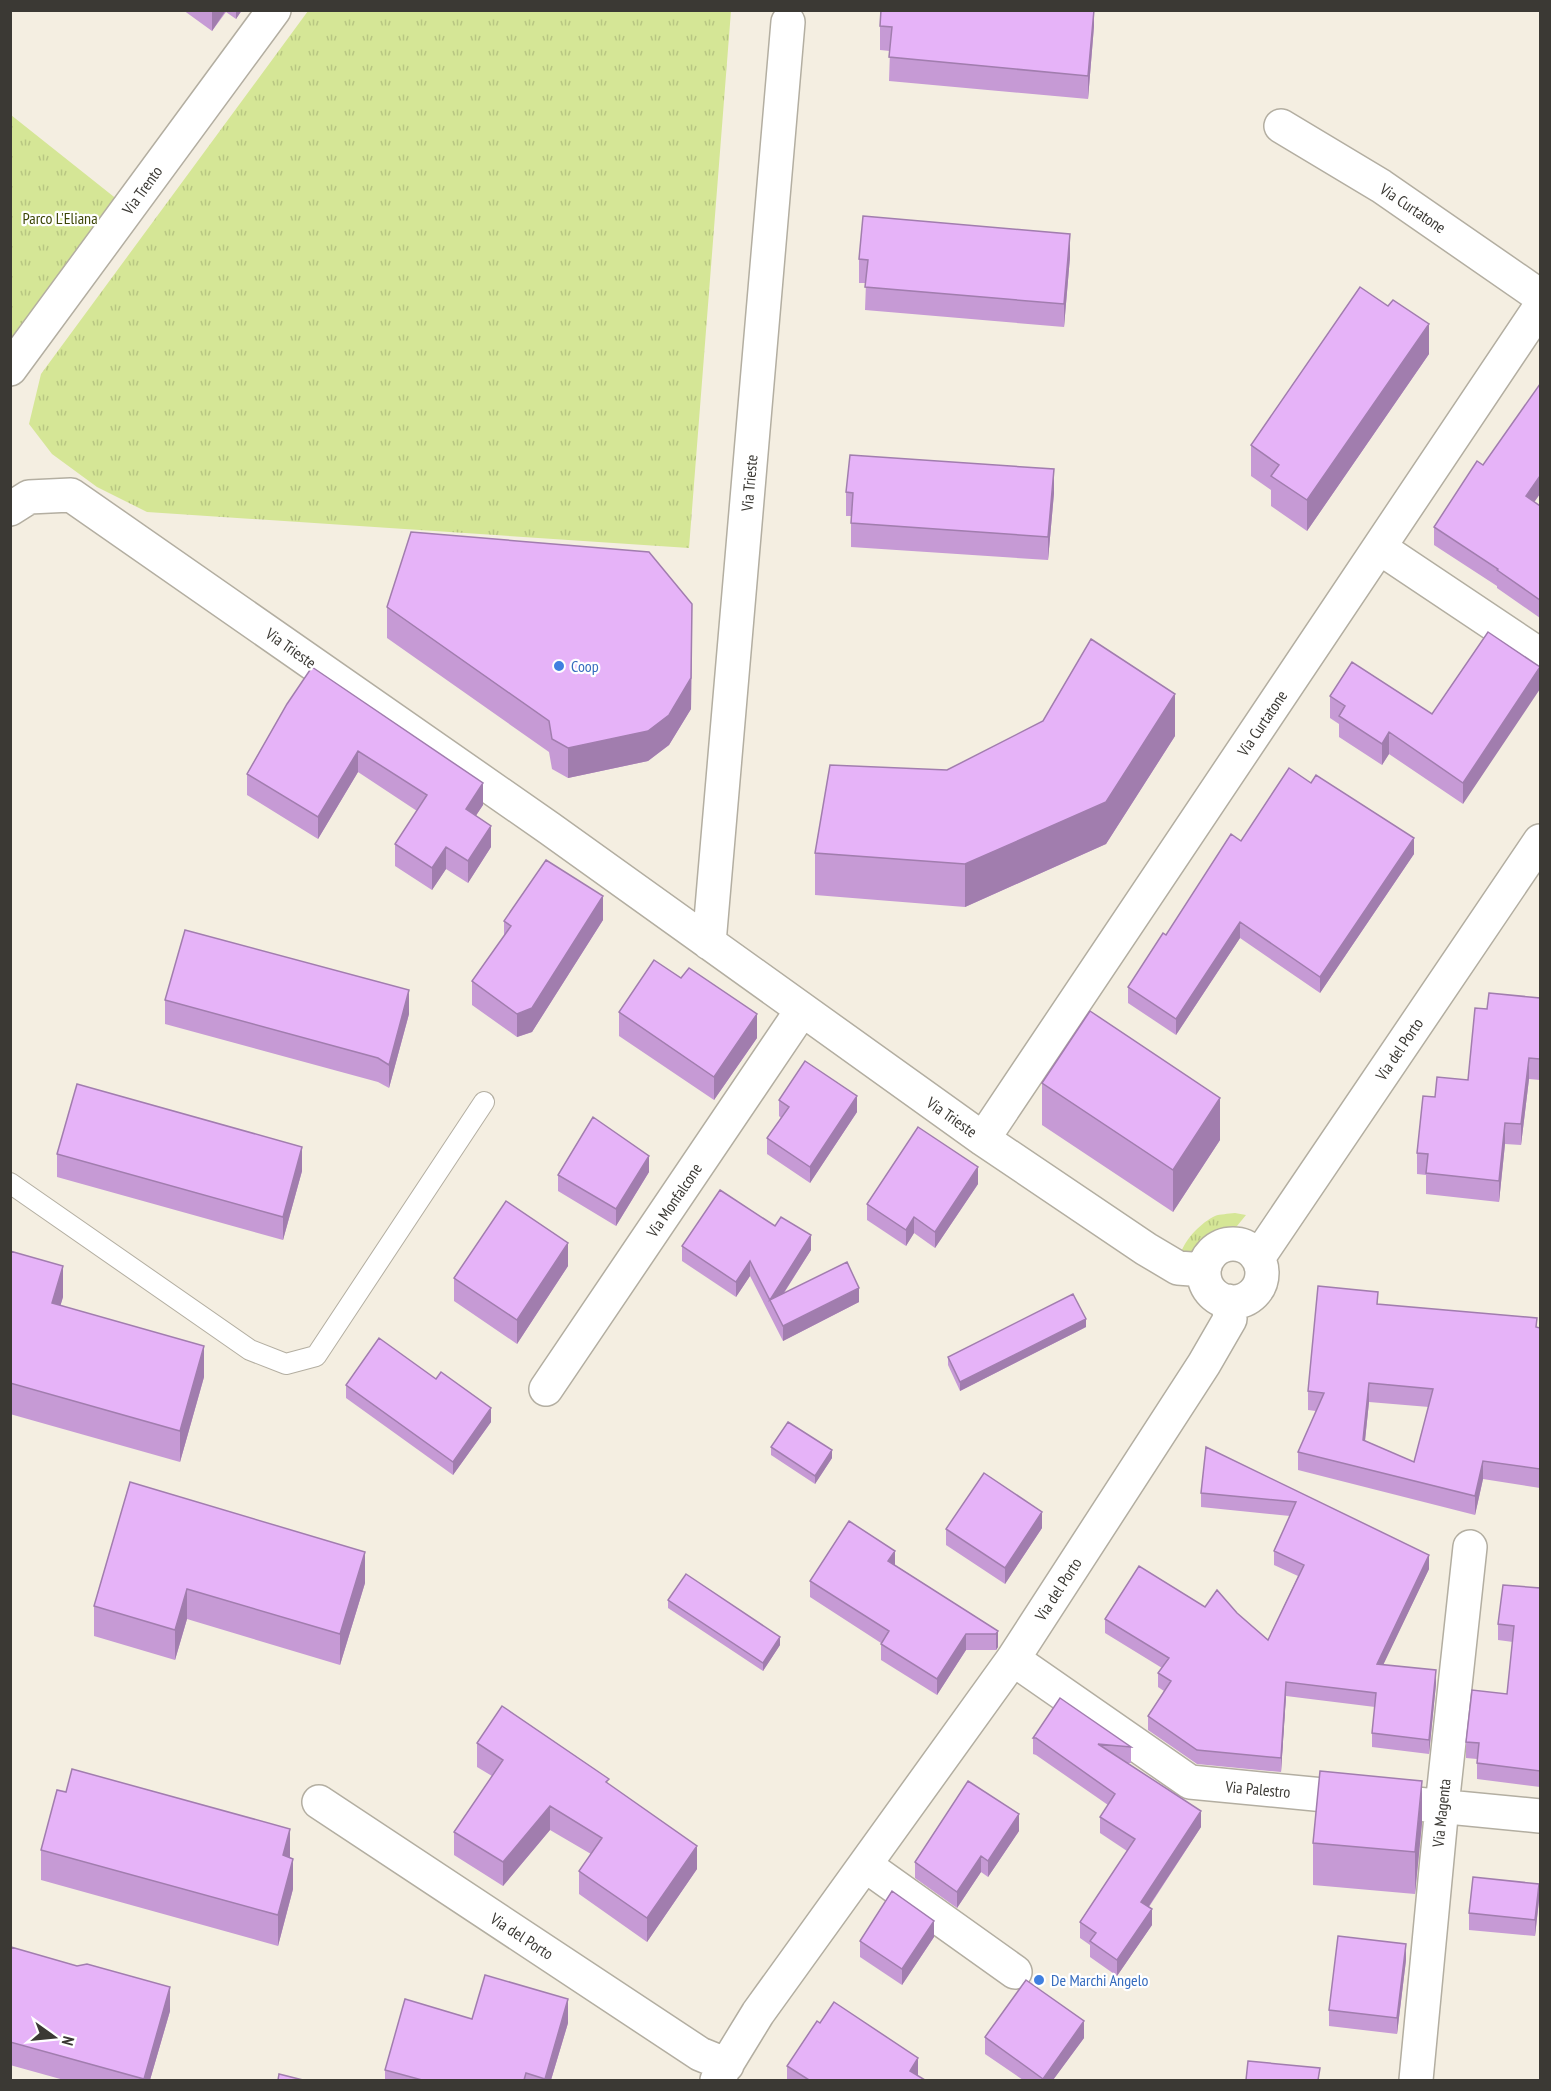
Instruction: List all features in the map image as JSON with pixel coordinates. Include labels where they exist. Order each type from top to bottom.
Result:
[{"type":"street","name":"Via Trento","points":[[10,369],[274,10]]},
{"type":"street","name":"Via Trieste","points":[[710,943],[788,22]]},
{"type":"street","name":"Via Curtatone","points":[[1281,126],[1381,186],[1540,296]]},
{"type":"street","name":"Via Curtatone","points":[[983,1139],[1540,308]]},
{"type":"street","name":"Via Trieste","points":[[10,509],[29,497],[71,495],[539,821],[983,1139],[1146,1250],[1178,1268],[1204,1270]]},
{"type":"street","points":[[1380,548],[1540,655]]},
{"type":"street","name":"Via del Porto","points":[[1258,1258],[1540,841]]},
{"type":"street","name":"Via Monfalcone","points":[[546,1389],[802,1010]]},
{"type":"street","points":[[1227,1244],[1239,1244],[1250,1248],[1258,1258],[1262,1268],[1262,1279],[1258,1289],[1250,1297],[1228,1302],[1211,1293],[1205,1282],[1204,1270],[1208,1258],[1216,1249],[1227,1244]]},
{"type":"street","name":"Via del Porto","points":[[319,1802],[700,2054],[719,2076],[758,2013],[1013,1659],[1204,1364],[1230,1319],[1228,1302]]},
{"type":"street","name":"Via Magenta","points":[[1416,2080],[1470,1546]]},
{"type":"street","name":"Via Palestro","points":[[1013,1659],[1190,1782],[1540,1816]]},
{"type":"street","points":[[865,1865],[1015,1972]]},
{"type":"lane","points":[[10,1183],[250,1350],[286,1364],[316,1356],[484,1102]]},
{"type":"green space","points":[[308,11],[731,11],[689,548],[147,512],[97,487],[52,454],[29,424],[41,374]]},
{"type":"green space","name":"Parco L'Eliana","points":[[11,115],[128,208],[11,369]]},
{"type":"green space","points":[[1235,1213],[1246,1215],[1237,1226],[1209,1239],[1196,1255],[1181,1253],[1190,1237],[1205,1222],[1217,1215]]},
{"type":"building","points":[[881,10],[1094,10],[1088,76],[889,57],[892,27],[880,26]]},
{"type":"building","points":[[863,216],[1070,234],[1064,304],[865,287],[868,260],[859,259]]},
{"type":"building","points":[[1360,287],[1388,306],[1393,300],[1429,324],[1307,500],[1271,476],[1279,465],[1251,445]]},
{"type":"building","points":[[1540,384],[1540,476],[1526,496],[1540,506],[1540,600],[1434,527],[1477,461],[1483,465]]},
{"type":"building","points":[[850,455],[1054,469],[1048,537],[851,523],[853,493],[846,492]]},
{"type":"building","name":"Coop","points":[[411,532],[649,552],[692,604],[691,678],[669,715],[648,731],[568,748],[552,739],[549,721],[387,607]]},
{"type":"building","points":[[1488,632],[1540,667],[1463,783],[1389,732],[1382,744],[1339,716],[1345,706],[1330,696],[1352,662],[1432,714]]},
{"type":"building","points":[[1091,639],[1175,694],[1106,802],[965,864],[815,853],[830,765],[947,770],[1043,721]]},
{"type":"building","points":[[312,667],[483,783],[466,809],[491,826],[468,861],[446,847],[432,868],[395,844],[427,795],[358,751],[318,817],[247,774],[287,704]]},
{"type":"building","points":[[1289,768],[1311,783],[1316,775],[1414,838],[1320,977],[1240,922],[1176,1019],[1128,987],[1163,933],[1166,935],[1231,834],[1241,841]]},
{"type":"building","points":[[546,860],[603,896],[532,1008],[517,1014],[472,981],[511,926],[504,921]]},
{"type":"building","points":[[185,930],[409,990],[389,1065],[378,1058],[165,1000]]},
{"type":"building","points":[[654,960],[681,978],[689,968],[757,1014],[714,1077],[619,1012]]},
{"type":"building","points":[[1489,993],[1540,998],[1540,1059],[1529,1058],[1521,1124],[1505,1123],[1499,1181],[1426,1173],[1428,1154],[1417,1153],[1423,1096],[1435,1097],[1437,1077],[1468,1080],[1475,1008],[1487,1009]]},
{"type":"building","points":[[1090,1011],[1220,1098],[1173,1170],[1042,1083]]},
{"type":"building","points":[[805,1061],[857,1096],[810,1167],[767,1138],[789,1107],[779,1100]]},
{"type":"building","points":[[77,1084],[302,1147],[283,1217],[57,1154]]},
{"type":"building","points":[[593,1117],[649,1156],[616,1209],[558,1175]]},
{"type":"building","points":[[918,1127],[978,1167],[935,1232],[914,1217],[906,1230],[867,1204]]},
{"type":"building","points":[[720,1190],[775,1226],[781,1217],[811,1235],[770,1300],[847,1262],[859,1288],[783,1326],[750,1261],[736,1282],[682,1246]]},
{"type":"building","points":[[506,1201],[568,1243],[517,1320],[454,1278]]},
{"type":"building","points":[[10,1251],[63,1266],[52,1303],[204,1346],[180,1431],[10,1383]]},
{"type":"building","points":[[1318,1286],[1378,1292],[1377,1304],[1537,1318],[1536,1327],[1540,1328],[1540,1469],[1483,1461],[1475,1496],[1298,1452],[1324,1393],[1308,1391]],"holes":[[[1369,1383],[1433,1389],[1414,1462],[1363,1440]]]},
{"type":"building","points":[[1073,1294],[1086,1319],[960,1382],[948,1357]]},
{"type":"building","points":[[379,1338],[436,1379],[441,1372],[491,1408],[453,1462],[346,1385]]},
{"type":"building","points":[[788,1422],[832,1450],[815,1476],[771,1447]]},
{"type":"building","points":[[1206,1447],[1429,1555],[1377,1664],[1436,1670],[1429,1740],[1372,1733],[1376,1693],[1286,1682],[1281,1758],[1197,1750],[1148,1716],[1171,1681],[1158,1673],[1169,1658],[1105,1619],[1139,1566],[1205,1607],[1217,1590],[1237,1613],[1268,1640],[1304,1565],[1274,1551],[1296,1502],[1201,1493]]},
{"type":"building","points":[[984,1473],[1042,1512],[1005,1568],[946,1529]]},
{"type":"building","points":[[130,1482],[365,1552],[340,1634],[187,1589],[175,1630],[94,1606]]},
{"type":"building","points":[[849,1521],[895,1551],[888,1561],[998,1631],[996,1634],[966,1634],[937,1679],[881,1644],[889,1631],[810,1581]]},
{"type":"building","points":[[686,1574],[780,1637],[763,1663],[668,1600]]},
{"type":"building","points":[[1503,1585],[1540,1588],[1540,1771],[1477,1763],[1479,1743],[1466,1742],[1472,1690],[1507,1694],[1514,1626],[1498,1624]]},
{"type":"building","points":[[1060,1698],[1131,1747],[1098,1744],[1201,1811],[1141,1902],[1152,1909],[1117,1960],[1090,1941],[1096,1933],[1080,1922],[1135,1839],[1100,1817],[1115,1794],[1033,1738]]},
{"type":"building","points":[[502,1706],[609,1779],[606,1782],[697,1846],[647,1918],[579,1871],[602,1838],[550,1806],[503,1862],[454,1832],[503,1760],[477,1743]]},
{"type":"building","points":[[72,1769],[290,1829],[283,1855],[293,1859],[278,1915],[41,1850],[57,1790],[66,1792]]},
{"type":"building","points":[[1320,1771],[1422,1781],[1415,1852],[1313,1843]]},
{"type":"building","points":[[968,1781],[1019,1814],[988,1861],[981,1856],[957,1892],[915,1862]]},
{"type":"building","points":[[1473,1877],[1539,1884],[1535,1920],[1469,1913]]},
{"type":"building","points":[[892,1891],[934,1921],[902,1969],[860,1941]]},
{"type":"building","points":[[1338,1936],[1406,1944],[1397,2018],[1329,2010]]},
{"type":"building","points":[[11,1947],[77,1966],[87,1964],[170,1987],[144,2079],[10,2042]]},
{"type":"building","points":[[485,1975],[568,1999],[545,2079],[526,2073],[524,2080],[422,2080],[385,2070],[405,1999],[472,2019]]},
{"type":"building","points":[[1026,1980],[1084,2021],[1043,2079],[985,2037]]},
{"type":"building","points":[[834,2002],[918,2058],[910,2071],[925,2080],[809,2080],[787,2066],[817,2021],[820,2023]]},
{"type":"building","points":[[1248,2061],[1320,2068],[1318,2080],[1246,2080]]},
{"type":"building","points":[[279,2074],[303,2080],[278,2080]]},
{"type":"place","name":"Coop","points":[[559,666]]},
{"type":"place","name":"De Marchi Angelo","points":[[1039,1980]]}]
